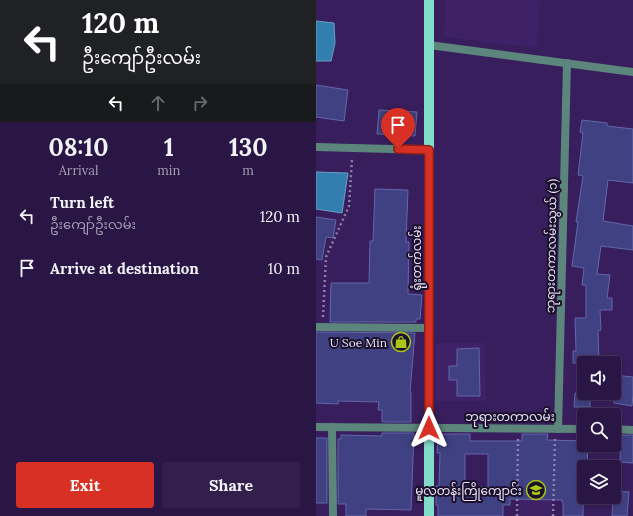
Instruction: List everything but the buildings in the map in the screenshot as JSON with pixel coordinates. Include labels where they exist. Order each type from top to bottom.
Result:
[{"type":"main road","name":"ရုံးတက်လမ်း","points":[[429,0],[429,516]]},
{"type":"street","points":[[429,45],[633,72]]},
{"type":"street","name":"ဘုရားတကာလမ်းသွယ် (၁)","points":[[557,429],[567,63]]},
{"type":"street","points":[[316,147],[429,150]]},
{"type":"street","points":[[319,328],[429,328]]},
{"type":"street","name":"ဘုရားတကာလမ်း","points":[[316,427],[577,429]]},
{"type":"street","points":[[332,427],[333,516]]},
{"type":"street","points":[[621,429],[633,430]]},
{"type":"path","points":[[319,328],[326,257],[349,206],[352,148]]},
{"type":"path","points":[[517,516],[518,429]]},
{"type":"path","points":[[553,516],[557,429]]},
{"type":"shaded area","points":[[445,0],[540,0],[537,48],[444,37]]},
{"type":"shaded area","points":[[436,343],[486,343],[486,401],[436,401]]},
{"type":"shaded area","name":"မူလတန်းကြိုကျောင်း","points":[[520,463],[553,464],[552,516],[519,516]]},
{"type":"water","points":[[316,21],[334,23],[335,43],[331,61],[316,61]]},
{"type":"water","points":[[316,172],[348,173],[342,213],[316,209]]},
{"type":"place","name":"U Soe Min","points":[[401,342]]},
{"type":"place","name":"မူလတန်းကြိုကျောင်း","points":[[536,490]]},
{"type":"route","points":[[398,149],[429,150],[429,428]]}]
